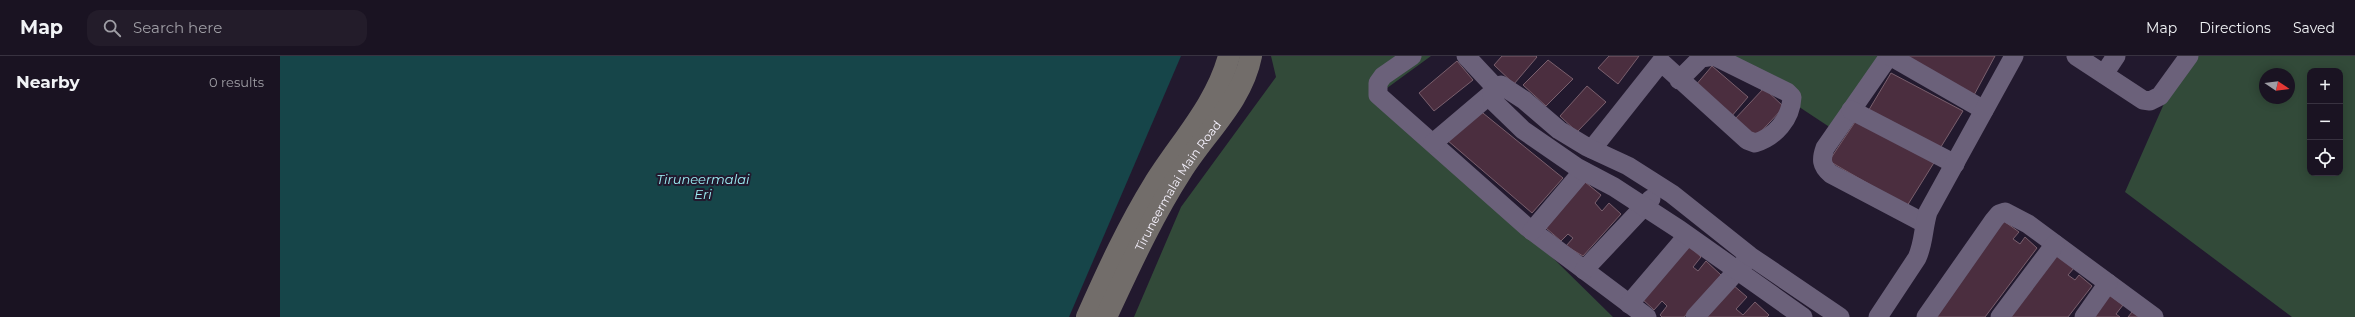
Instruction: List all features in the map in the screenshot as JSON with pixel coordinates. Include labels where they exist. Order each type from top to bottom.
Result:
[{"type":"main road","name":"Tiruneermalai Main Road","points":[[1087,317],[1143,202],[1210,102],[1225,69],[1228,56]]},
{"type":"main road","name":"Tiruneermalai Main Road","points":[[1106,317],[1139,247],[1171,187],[1195,151],[1233,101],[1246,76],[1252,56]]},
{"type":"street","points":[[1412,56],[1383,76],[1378,83],[1378,94],[1532,231],[1647,317]]},
{"type":"street","points":[[1592,149],[1658,59],[1679,80],[1747,140],[1755,143],[1771,136],[1789,114],[1792,107],[1792,97],[1787,92],[1714,56],[1701,58],[1679,80]]},
{"type":"street","points":[[1924,223],[1824,169],[1822,162],[1826,148],[1889,56],[1984,110]]},
{"type":"street","points":[[1878,317],[1917,258],[1922,247],[1921,234],[1924,223],[1954,164],[2014,56]]},
{"type":"street","points":[[2076,56],[2143,100],[2150,101],[2160,96],[2189,56]]},
{"type":"street","points":[[2104,74],[2116,56]]},
{"type":"street","points":[[1468,57],[1493,90],[1493,101],[1523,130],[1583,171],[1643,207],[1687,236],[1735,271],[1783,312],[1803,317]]},
{"type":"street","points":[[1433,143],[1493,90],[1501,85],[1524,100],[1559,130],[1592,149],[1628,166],[1661,187],[1750,256],[1840,317]]},
{"type":"street","points":[[1851,110],[1954,164]]},
{"type":"street","points":[[1532,231],[1583,171]]},
{"type":"street","points":[[1584,270],[1661,187]]},
{"type":"street","points":[[1926,317],[1998,214],[2005,212],[2013,214],[2154,317]]},
{"type":"street","points":[[1629,304],[1687,236]]},
{"type":"street","points":[[2000,317],[2055,244]]},
{"type":"street","points":[[1695,317],[1750,256]]},
{"type":"street","points":[[2084,317],[2108,283]]},
{"type":"shaded area","points":[[1271,56],[1431,56],[1383,91],[1613,317],[1134,317],[1181,207],[1276,77]]},
{"type":"shaded area","points":[[1722,56],[1880,56],[1831,128]]},
{"type":"shaded area","points":[[2185,56],[2355,56],[2355,317],[2292,317],[2125,192]]},
{"type":"water","name":"Tiruneermalai Eri","points":[[280,56],[1181,56],[1069,317],[280,317]]},
{"type":"building","points":[[1502,56],[1537,57],[1514,84],[1494,65]]},
{"type":"building","points":[[1609,56],[1639,56],[1618,84],[1598,68]]},
{"type":"building","points":[[1906,56],[1995,56],[1973,97]]},
{"type":"building","points":[[1548,60],[1573,79],[1546,106],[1523,85]]},
{"type":"building","points":[[1457,61],[1473,80],[1434,111],[1419,93]]},
{"type":"building","points":[[1712,66],[1748,97],[1731,117],[1695,86]]},
{"type":"building","points":[[1891,73],[1963,111],[1939,150],[1867,113]]},
{"type":"building","points":[[1587,86],[1606,102],[1577,132],[1560,116]]},
{"type":"building","points":[[1764,88],[1784,107],[1754,139],[1734,120]]},
{"type":"building","points":[[1478,109],[1563,178],[1532,213],[1447,140]]},
{"type":"building","points":[[1857,119],[1935,161],[1907,206],[1829,161]]},
{"type":"building","points":[[1585,182],[1601,195],[1595,203],[1602,211],[1609,203],[1621,214],[1583,256],[1566,246],[1573,238],[1568,234],[1561,241],[1546,228]]},
{"type":"building","points":[[2001,219],[2019,232],[2013,239],[2020,244],[2025,237],[2037,248],[1985,317],[1930,317]]},
{"type":"building","points":[[1688,245],[1701,257],[1693,267],[1698,271],[1706,261],[1721,275],[1684,317],[1662,317],[1660,315],[1667,306],[1662,301],[1654,310],[1641,298]]},
{"type":"building","points":[[2054,253],[2074,268],[2068,275],[2075,280],[2079,275],[2092,286],[2068,317],[2007,317]]},
{"type":"building","points":[[1732,284],[1747,297],[1736,309],[1743,315],[1755,302],[1769,315],[1767,317],[1704,317]]},
{"type":"building","points":[[2108,294],[2123,305],[2116,314],[2120,317],[2091,317]]},
{"type":"building","points":[[2132,312],[2140,317],[2128,317]]}]
